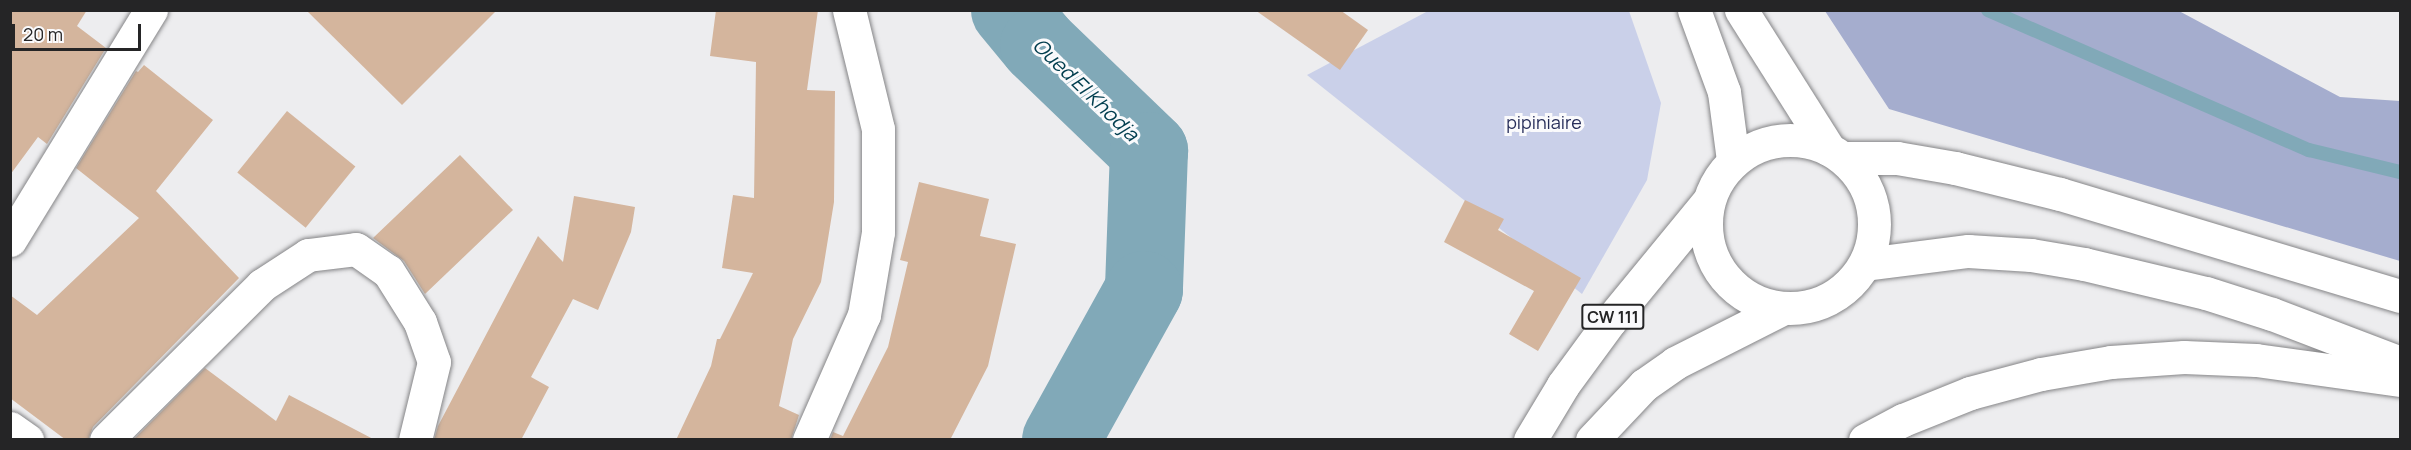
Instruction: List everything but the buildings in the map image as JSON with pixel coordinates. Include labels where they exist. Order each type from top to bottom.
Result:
[{"type":"main road","points":[[10,240],[152,10]]},
{"type":"main road","points":[[809,440],[864,315],[878,232],[878,129],[849,10]]},
{"type":"main road","points":[[1694,10],[1724,92],[1734,160]]},
{"type":"main road","points":[[1741,10],[1836,153],[1863,180],[1874,207],[1874,237],[1865,264],[1850,284],[1830,300],[1807,308],[1782,309],[1754,301],[1730,284],[1713,261],[1705,232],[1707,203],[1717,180],[1734,160],[1755,147],[1779,140],[1805,141],[1836,153],[1897,158],[1955,168],[2060,194],[2400,296]]},
{"type":"main road","name":"CW 111","points":[[1530,440],[1576,366],[1707,203]]},
{"type":"main road","points":[[106,440],[262,285],[308,255],[356,249],[388,271],[420,322],[434,362],[416,440]]},
{"type":"main road","points":[[1865,264],[1968,251],[2031,255],[2084,264],[2126,272],[2250,307],[2400,363]]},
{"type":"main road","points":[[1592,440],[1644,385],[1675,363],[1782,309]]},
{"type":"main road","points":[[1865,440],[1903,420],[1970,393],[2041,374],[2111,362],[2184,357],[2256,360],[2400,380]]},
{"type":"main road","points":[[10,428],[27,440]]},
{"type":"green space","name":"pipiniaire","points":[[1428,11],[1629,11],[1661,103],[1647,180],[1582,294],[1307,75]]},
{"type":"shaded area","points":[[1825,11],[2179,11],[2340,97],[2400,101],[2400,261],[1889,109]]},
{"type":"waterway","name":"Oued El Khodja","points":[[1010,10],[1039,45],[1149,151],[1144,290],[1061,440]]},
{"type":"waterway","points":[[1988,10],[2309,150],[2400,172]]}]
